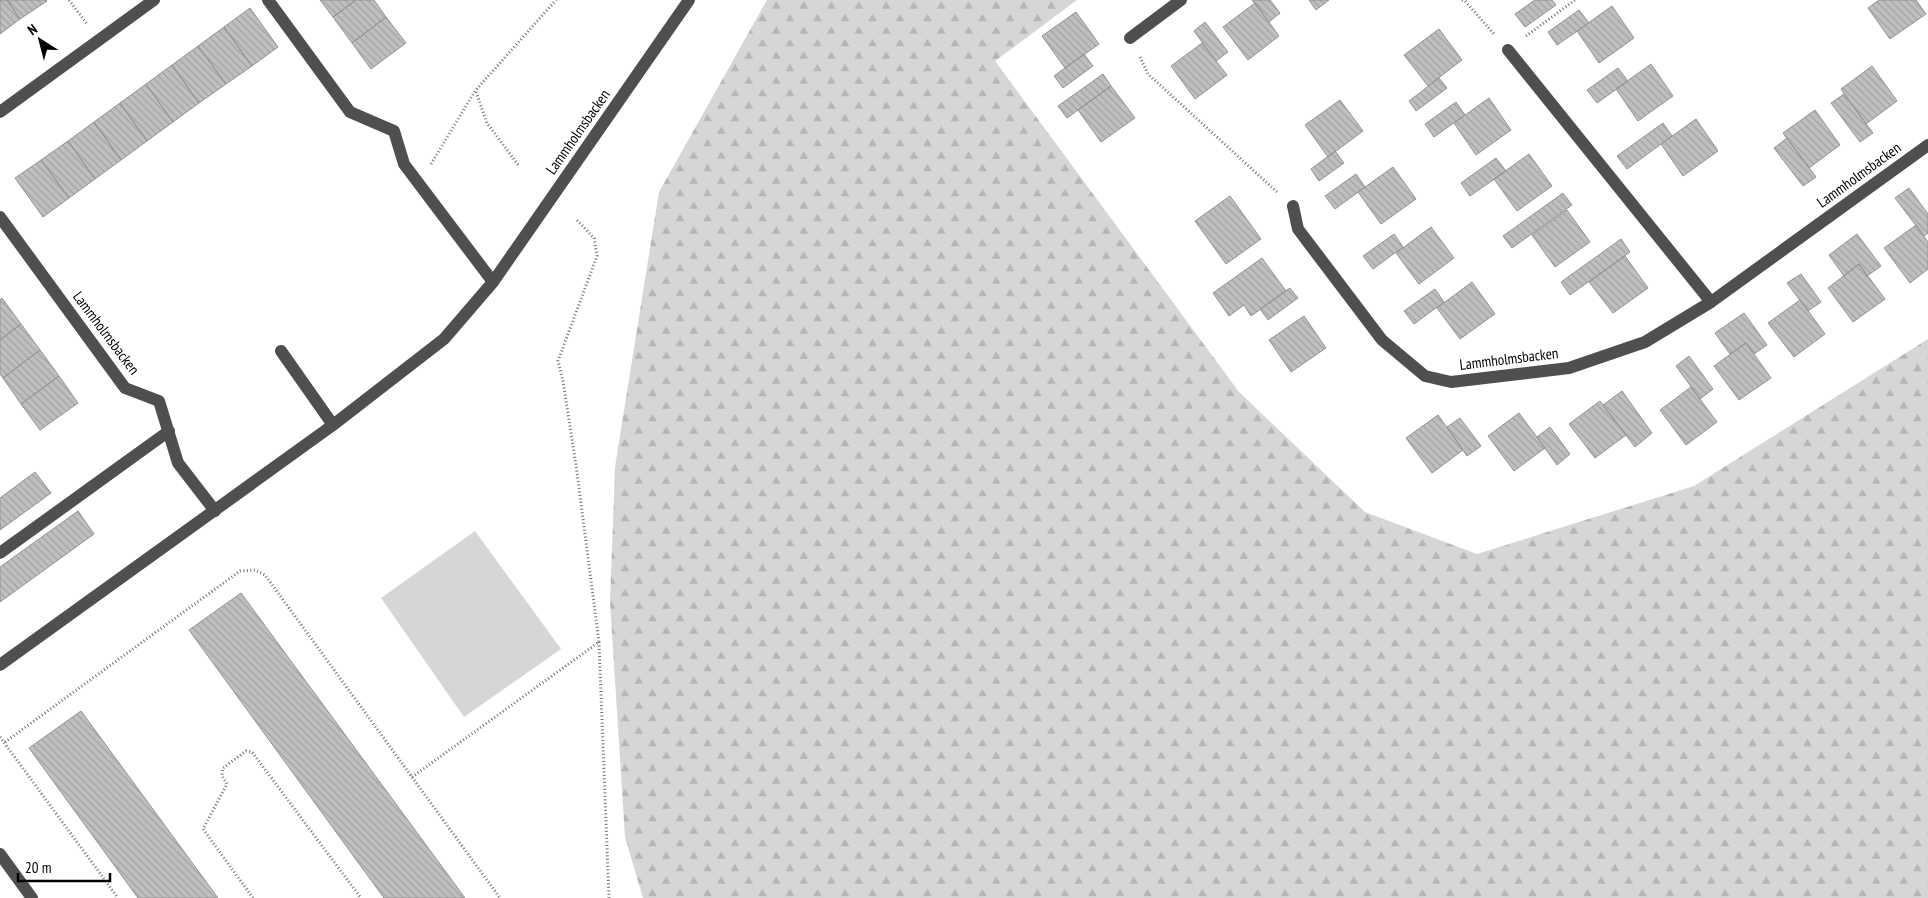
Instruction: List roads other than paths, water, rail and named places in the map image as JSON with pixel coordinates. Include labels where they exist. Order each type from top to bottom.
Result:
[{"type":"street","points":[[0,112],[154,0]]},
{"type":"street","points":[[268,0],[350,112],[394,131],[404,164],[493,282]]},
{"type":"street","name":"Lammholmsbacken","points":[[0,664],[333,425],[444,339],[493,282],[689,0]]},
{"type":"street","points":[[1130,38],[1181,0]]},
{"type":"street","points":[[1508,50],[1711,302]]},
{"type":"street","name":"Lammholmsbacken","points":[[1292,206],[1298,229],[1382,340],[1425,376],[1451,382],[1569,368],[1644,342],[1711,302],[1928,145]]},
{"type":"street","name":"Lammholmsbacken","points":[[0,217],[126,388],[159,401],[178,462],[214,512]]},
{"type":"street","points":[[281,351],[333,425]]},
{"type":"street","points":[[0,553],[169,431]]},
{"type":"street","points":[[0,854],[32,898]]}]
